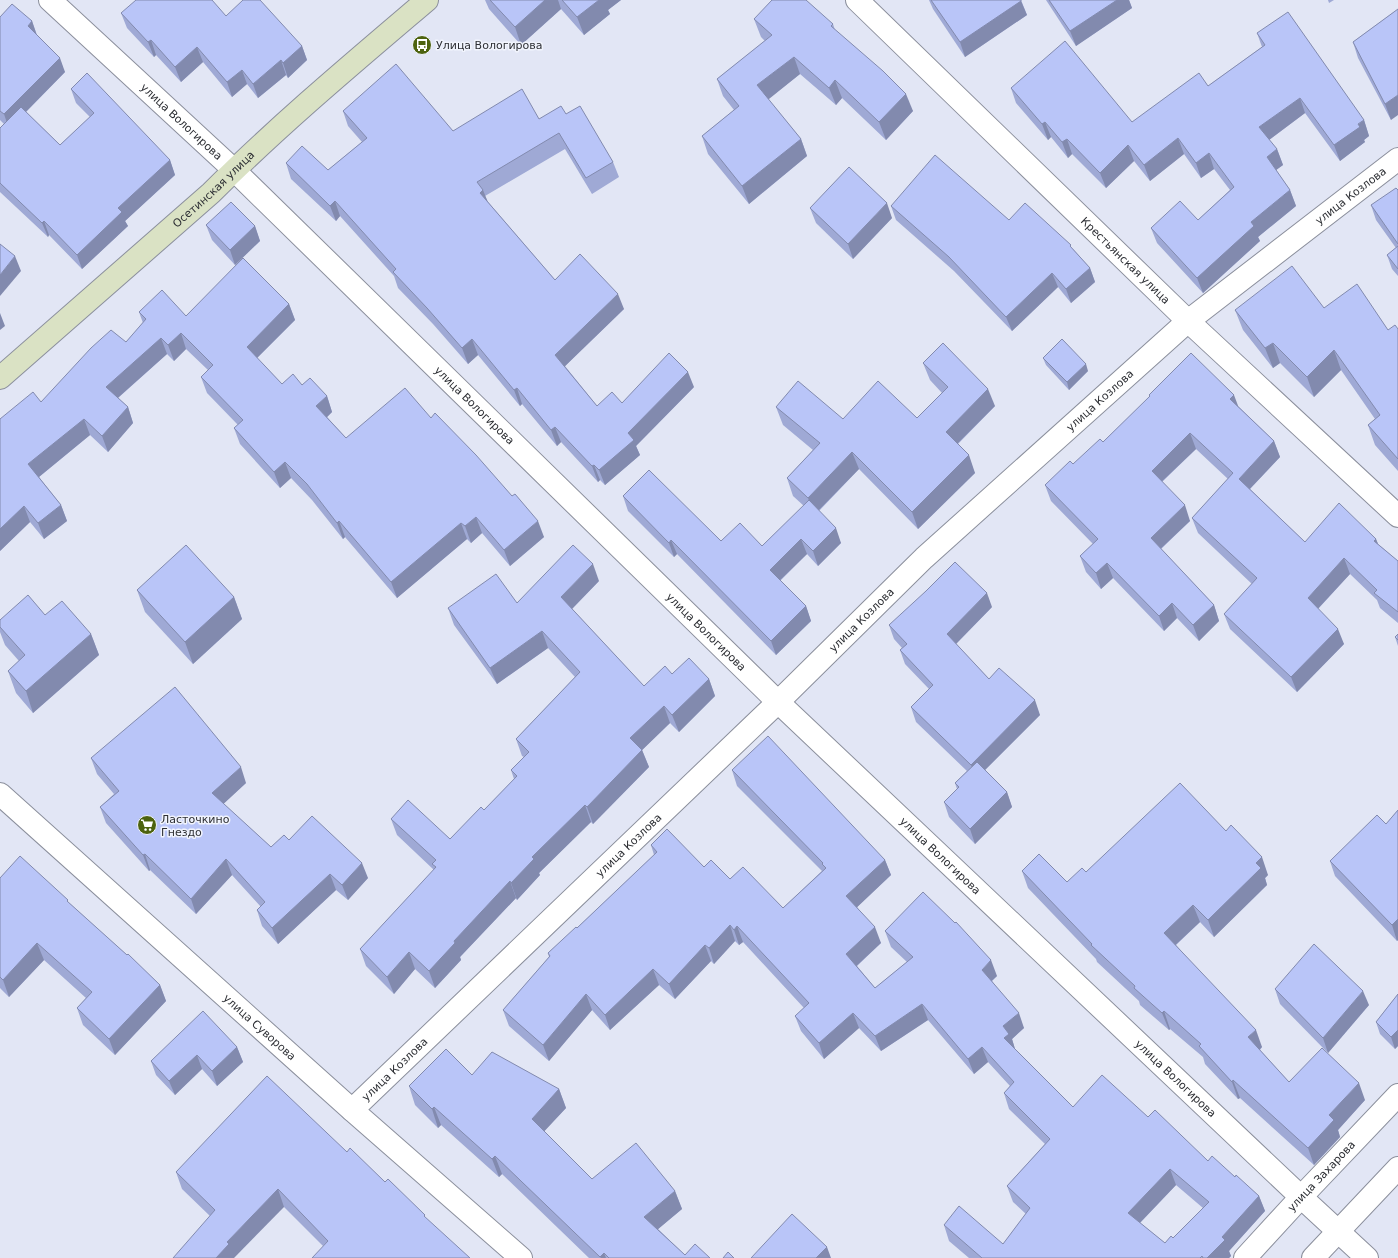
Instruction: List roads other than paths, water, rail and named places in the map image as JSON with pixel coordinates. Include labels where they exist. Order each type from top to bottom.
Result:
[{"type":"main road","name":"Осетинская улица","points":[[0,378],[211,194],[234,170],[338,75],[427,0]]},
{"type":"street","name":"улица Вологирова","points":[[50,0],[234,170],[778,702],[1367,1258]]},
{"type":"street","name":"Крестьянская улица","points":[[857,0],[1188,321],[1398,516]]},
{"type":"street","name":"улица Козлова","points":[[352,1110],[778,702],[924,558],[1188,321],[1398,159]]},
{"type":"street","name":"улица Суворова","points":[[0,794],[352,1110],[521,1258]]},
{"type":"street","name":"улица Захарова","points":[[1245,1258],[1398,1096]]},
{"type":"street","points":[[1313,1258],[1398,1168]]},
{"type":"place","name":"Улица Вологирова","points":[[422,45]]},
{"type":"place","name":"Ласточкино Гнездо","points":[[147,825]]}]
